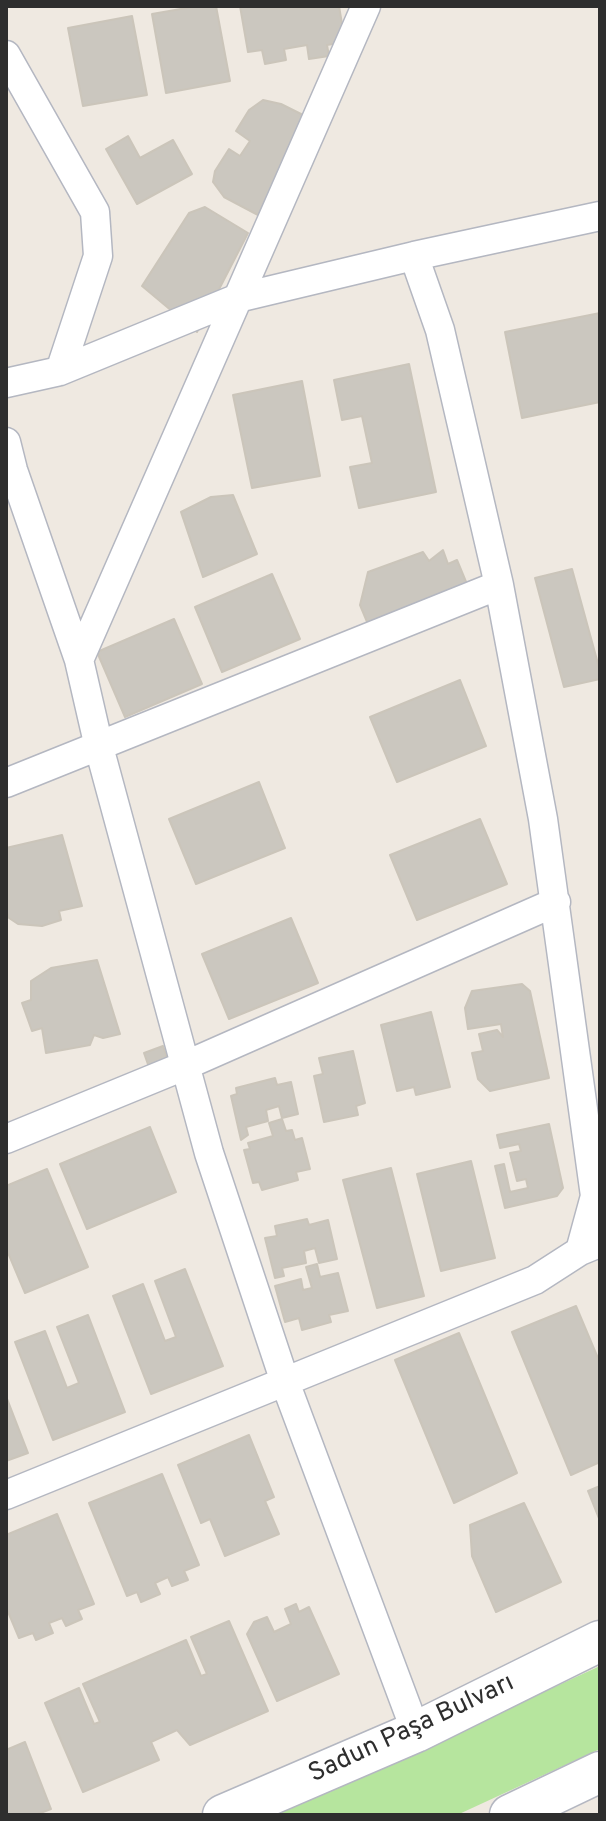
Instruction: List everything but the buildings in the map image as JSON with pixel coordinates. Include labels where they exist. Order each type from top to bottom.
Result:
[{"type":"main road","name":"Sadun Paşa Bulvarı","points":[[223,1815],[416,1732],[600,1641]]},
{"type":"main road","points":[[510,1815],[600,1772]]},
{"type":"street","points":[[79,660],[366,6]]},
{"type":"street","points":[[6,55],[95,212],[98,256],[60,371]]},
{"type":"street","points":[[6,383],[60,371],[238,298],[600,216]]},
{"type":"street","points":[[6,1495],[535,1280],[590,1247],[595,1196],[543,819],[499,585],[440,330],[414,256]]},
{"type":"street","points":[[6,442],[79,660],[99,747],[209,1153],[285,1382],[416,1732]]},
{"type":"street","points":[[6,783],[499,585]]},
{"type":"street","points":[[6,1139],[184,1066],[556,902]]},
{"type":"green space","points":[[600,1666],[600,1749],[457,1815],[276,1815]]}]
